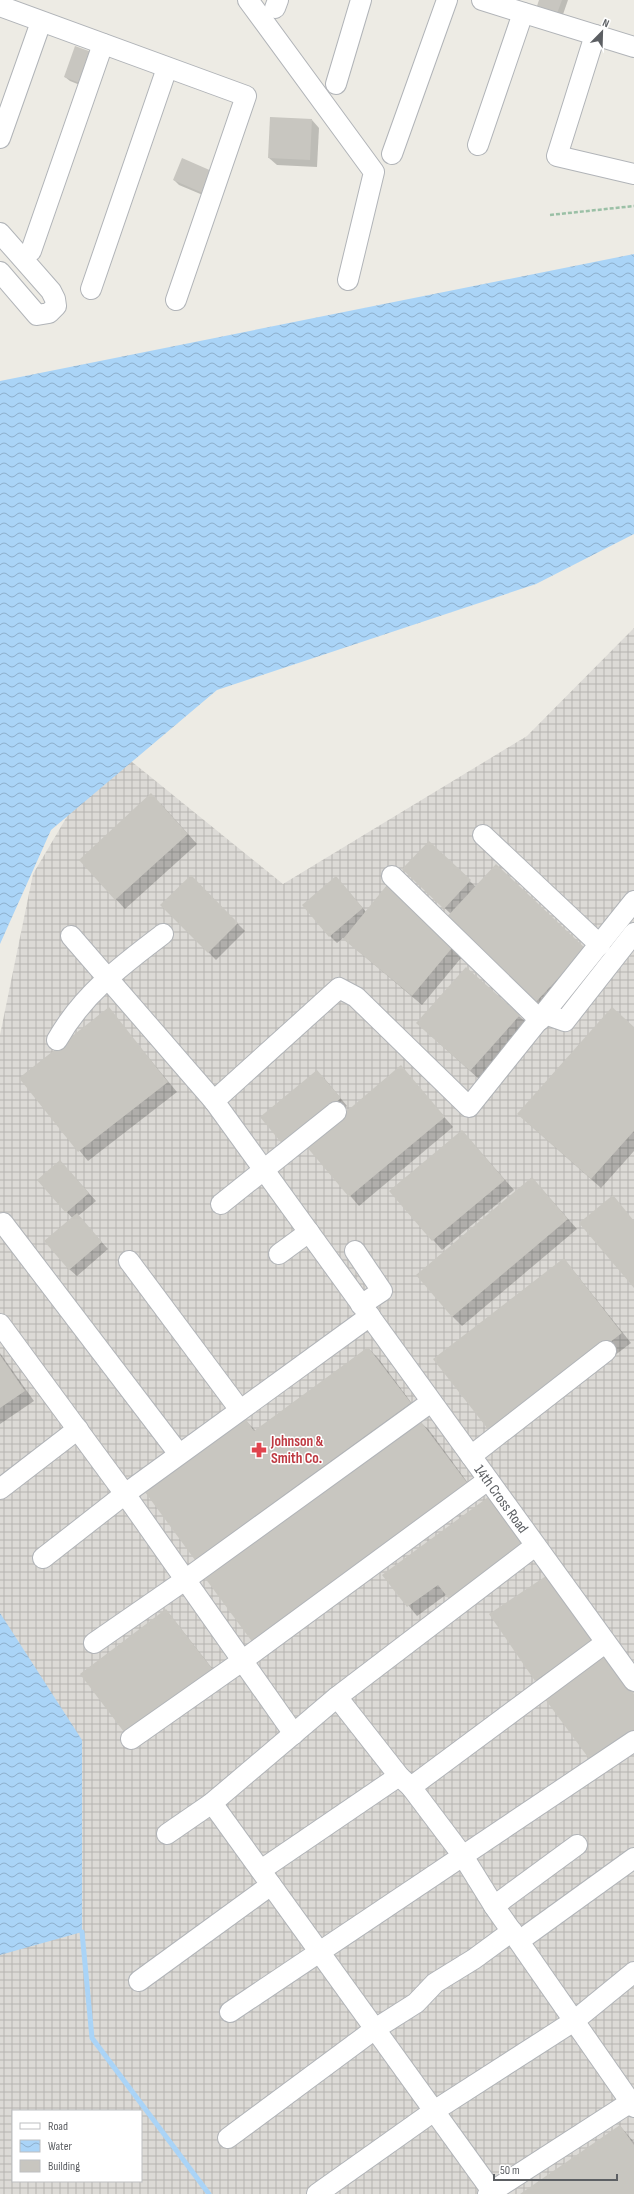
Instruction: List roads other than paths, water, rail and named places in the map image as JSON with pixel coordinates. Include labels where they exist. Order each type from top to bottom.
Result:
[{"type":"street","points":[[248,0],[374,172],[348,280]]},
{"type":"street","points":[[336,84],[361,0]]},
{"type":"street","points":[[392,154],[447,0]]},
{"type":"street","points":[[482,0],[634,47]]},
{"type":"street","points":[[0,6],[246,96],[176,300]]},
{"type":"street","points":[[478,145],[523,13]]},
{"type":"street","points":[[0,138],[41,22]]},
{"type":"street","points":[[596,35],[557,156],[634,174]]},
{"type":"street","points":[[31,251],[103,44]]},
{"type":"street","points":[[91,289],[167,68]]},
{"type":"street","points":[[0,233],[51,291],[55,299],[56,306],[49,313],[37,315],[0,272]]},
{"type":"street","points":[[483,835],[600,945]]},
{"type":"street","points":[[392,876],[542,1017],[565,1021],[631,944]]},
{"type":"street","points":[[214,1101],[339,988],[356,997],[469,1107],[634,901]]},
{"type":"street","points":[[57,1040],[81,1004],[106,977],[163,934]]},
{"type":"street","name":"14th Cross Road","points":[[71,936],[214,1101],[605,1643],[634,1680]]},
{"type":"street","points":[[221,1204],[336,1112]]},
{"type":"street","points":[[3,1223],[179,1454]]},
{"type":"street","points":[[279,1254],[308,1232]]},
{"type":"street","points":[[43,1558],[125,1494],[240,1410],[365,1310],[382,1291],[355,1251]]},
{"type":"street","points":[[129,1261],[240,1410]]},
{"type":"street","points":[[0,1324],[125,1494],[294,1734]]},
{"type":"street","points":[[471,1456],[606,1351]]},
{"type":"street","points":[[94,1643],[186,1580],[431,1402]]},
{"type":"street","points":[[0,1489],[78,1430]]},
{"type":"street","points":[[131,1739],[242,1661],[488,1480]]},
{"type":"street","points":[[167,1834],[212,1803],[337,1697],[535,1546]]},
{"type":"street","points":[[139,1981],[266,1877],[605,1643]]},
{"type":"street","points":[[212,1803],[434,2111],[491,2193],[633,2103],[494,1906],[463,1856],[337,1697]]},
{"type":"street","points":[[230,2012],[634,1741]]},
{"type":"street","points":[[494,1906],[577,1845]]},
{"type":"street","points":[[228,2138],[375,2029],[416,2002],[435,1983],[515,1936],[634,1858]]},
{"type":"street","points":[[317,2194],[434,2111],[574,2021],[634,1972]]},
{"type":"water","points":[[634,254],[634,534],[536,584],[217,690],[51,830],[0,944],[0,381]]},
{"type":"water","points":[[0,1613],[82,1740],[82,1932],[0,1955]]},
{"type":"waterway","points":[[82,1932],[92,2038],[209,2194]]},
{"type":"place","name":"Johnson & Smith Co.","points":[[259,1450]]}]
